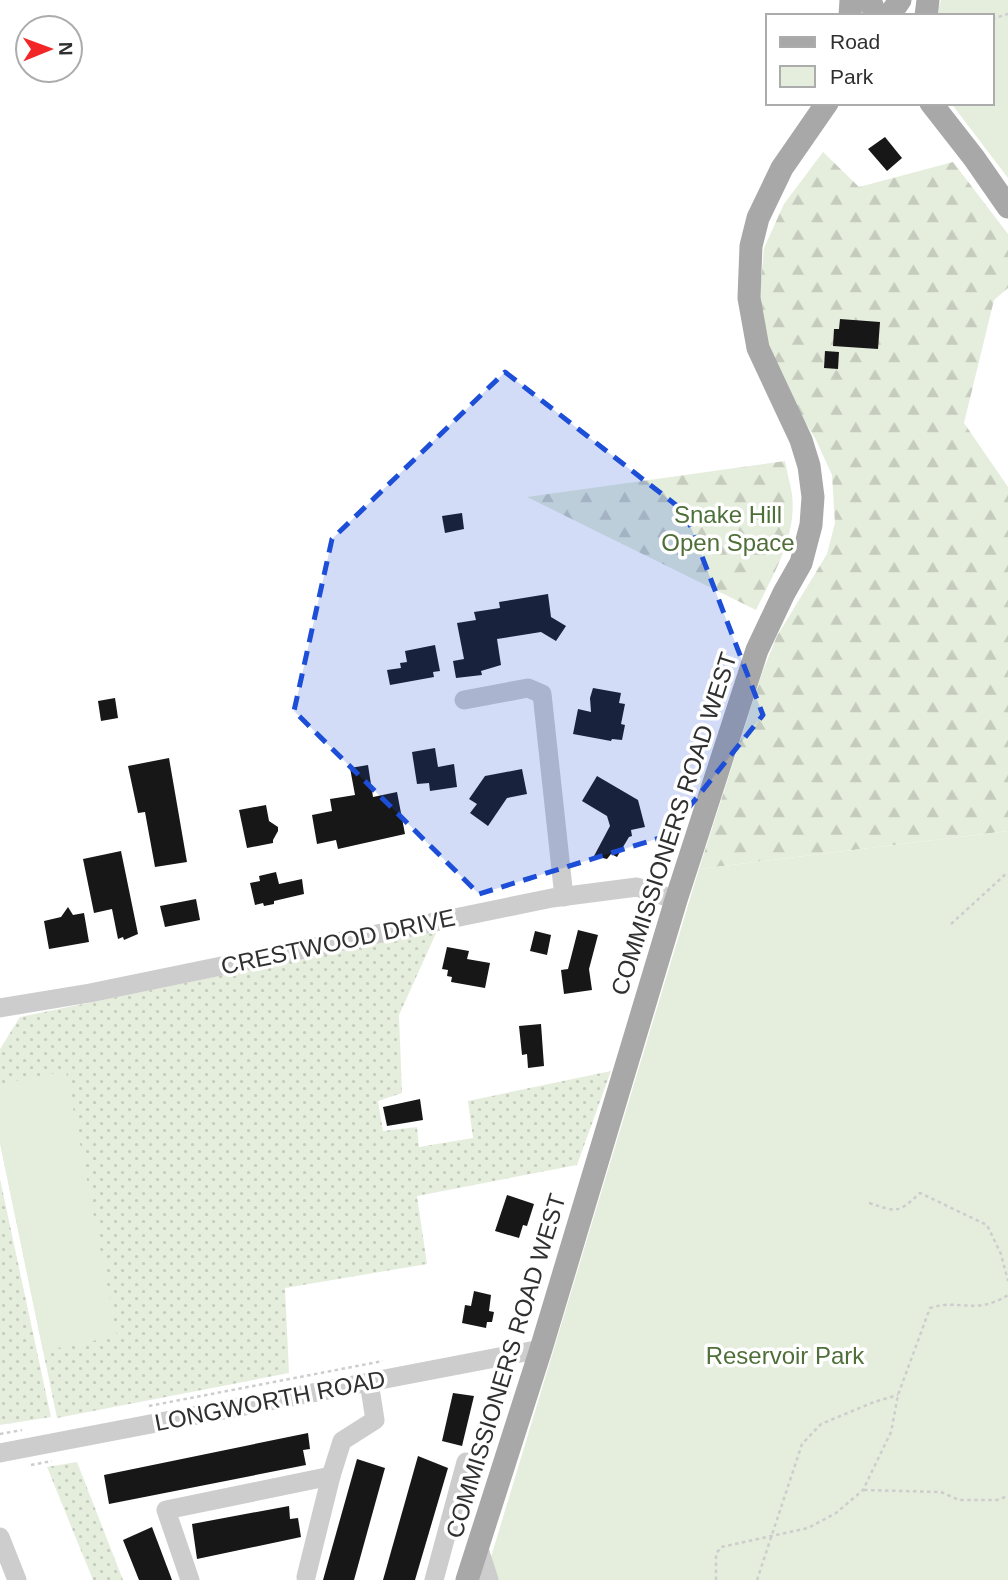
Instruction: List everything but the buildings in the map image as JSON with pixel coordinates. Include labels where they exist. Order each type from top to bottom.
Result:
[{"type":"main road","name":"COMMISSIONERS ROAD WEST","points":[[467,1580],[541,1349],[676,900],[757,650],[801,563],[811,525],[813,497],[809,466],[801,440],[758,348],[749,298],[751,246],[758,218],[782,168],[826,105]]},
{"type":"main road","points":[[933,105],[1008,207]]},
{"type":"main road","points":[[945,105],[974,158]]},
{"type":"street","points":[[464,700],[528,688],[542,694],[564,897]]},
{"type":"street","name":"CRESTWOOD DRIVE","points":[[0,1008],[90,993],[564,897],[637,887],[676,900]]},
{"type":"street","name":"LONGWORTH ROAD","points":[[0,1453],[541,1349]]},
{"type":"street","points":[[306,1577],[342,1441],[375,1420],[369,1382]]},
{"type":"street","points":[[434,1580],[466,1462]]},
{"type":"street","points":[[190,1580],[166,1510],[331,1476]]},
{"type":"street","points":[[0,1537],[16,1580]]},
{"type":"street","points":[[478,1546],[489,1580]]},
{"type":"path","points":[[951,924],[1008,872]]},
{"type":"path","points":[[869,1203],[893,1210],[902,1209],[920,1193],[987,1225],[1001,1254],[1008,1281]]},
{"type":"path","points":[[716,1580],[716,1554],[721,1547],[808,1528],[836,1513],[863,1490],[891,1432],[898,1395],[930,1308],[944,1303],[973,1308],[994,1304],[1008,1295]]},
{"type":"path","points":[[757,1580],[758,1569],[773,1536],[802,1444],[821,1424],[898,1395]]},
{"type":"path","points":[[863,1490],[941,1492],[959,1500],[996,1500],[1008,1496]]},
{"type":"highlighted area","points":[[505,372],[685,512],[763,715],[666,836],[479,894],[294,711],[332,539]]},
{"type":"green space","points":[[941,0],[1008,0],[1008,178],[953,105],[994,105],[994,14],[937,14]]},
{"type":"green space","points":[[823,152],[859,187],[953,162],[1008,234],[1008,288],[994,300],[964,423],[1008,487],[1008,831],[699,869],[762,673],[777,636],[827,554],[835,523],[832,475],[815,438],[768,362],[759,305],[764,248],[784,204]]},
{"type":"green space","name":"Snake Hill Open Space","points":[[785,461],[792,494],[791,525],[783,554],[756,610],[527,497]]},
{"type":"green space","name":"Reservoir Park","points":[[1008,831],[1008,1580],[484,1580],[699,869]]},
{"type":"green space","points":[[437,931],[399,1015],[402,1093],[378,1101],[383,1131],[417,1127],[419,1147],[473,1138],[468,1101],[611,1071],[577,1165],[417,1196],[427,1264],[285,1288],[289,1373],[57,1418],[0,1143],[0,1049],[20,1017]]},
{"type":"green space","points":[[66,1071],[117,1336],[43,1351],[0,1143],[0,1084]]},
{"type":"green space","points":[[0,1179],[51,1417],[0,1425]]},
{"type":"green space","points":[[77,1462],[123,1580],[93,1580],[47,1467]]}]
